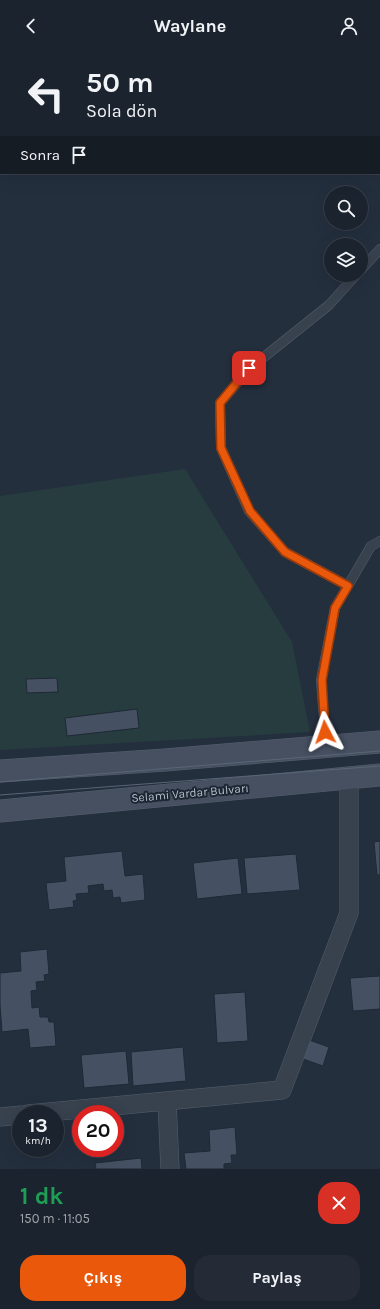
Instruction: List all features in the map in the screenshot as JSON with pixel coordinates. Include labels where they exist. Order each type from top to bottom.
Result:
[{"type":"main road","points":[[0,771],[165,760],[380,742]]},
{"type":"main road","name":"Selami Vardar Bulvarı","points":[[0,811],[380,775]]},
{"type":"street","points":[[64,1111],[282,1090],[349,913],[350,778]]},
{"type":"street","points":[[167,1101],[170,1169]]},
{"type":"street","points":[[0,1117],[12,1116]]},
{"type":"lane","points":[[368,262],[380,249]]},
{"type":"lane","points":[[348,586],[285,552],[250,511],[221,448],[220,403],[249,368],[329,306],[350,282]]},
{"type":"lane","points":[[334,746],[325,732],[322,680],[335,608],[371,546],[380,541]]},
{"type":"green space","points":[[185,469],[292,642],[310,732],[0,750],[0,496]]},
{"type":"building","points":[[57,678],[58,692],[27,693],[26,679]]},
{"type":"building","points":[[137,709],[139,728],[67,736],[65,718]]},
{"type":"building","points":[[380,841],[380,875],[377,875],[374,842]]},
{"type":"building","points":[[122,851],[125,876],[143,874],[145,900],[121,903],[120,897],[113,898],[112,890],[104,891],[103,884],[88,886],[89,893],[76,894],[77,900],[73,901],[74,907],[49,910],[46,883],[66,881],[64,857]]},
{"type":"building","points":[[296,854],[300,890],[247,894],[244,858]]},
{"type":"building","points":[[238,858],[242,894],[197,899],[193,863]]},
{"type":"building","points":[[47,949],[49,974],[44,975],[45,981],[36,982],[37,990],[31,991],[32,1008],[39,1007],[40,1017],[48,1017],[49,1022],[54,1022],[56,1046],[30,1048],[28,1029],[2,1032],[0,973],[21,971],[20,952]]},
{"type":"building","points":[[380,976],[380,1009],[353,1011],[350,978]]},
{"type":"building","points":[[245,992],[248,1041],[217,1043],[214,994]]},
{"type":"building","points":[[309,1040],[329,1047],[323,1066],[303,1059]]},
{"type":"building","points":[[183,1047],[186,1081],[133,1086],[131,1052]]},
{"type":"building","points":[[126,1051],[129,1084],[84,1088],[81,1055]]},
{"type":"building","points":[[235,1127],[237,1155],[231,1155],[232,1163],[224,1164],[224,1169],[186,1169],[184,1153],[210,1151],[209,1130]]},
{"type":"building","points":[[141,1158],[142,1169],[96,1169],[95,1163]]},
{"type":"tram line","points":[[0,782],[380,751]]},
{"type":"tram line","points":[[0,795],[380,766]]},
{"type":"route","points":[[249,368],[220,403],[221,448],[250,511],[285,552],[348,586],[335,608],[322,680],[325,732]]}]
